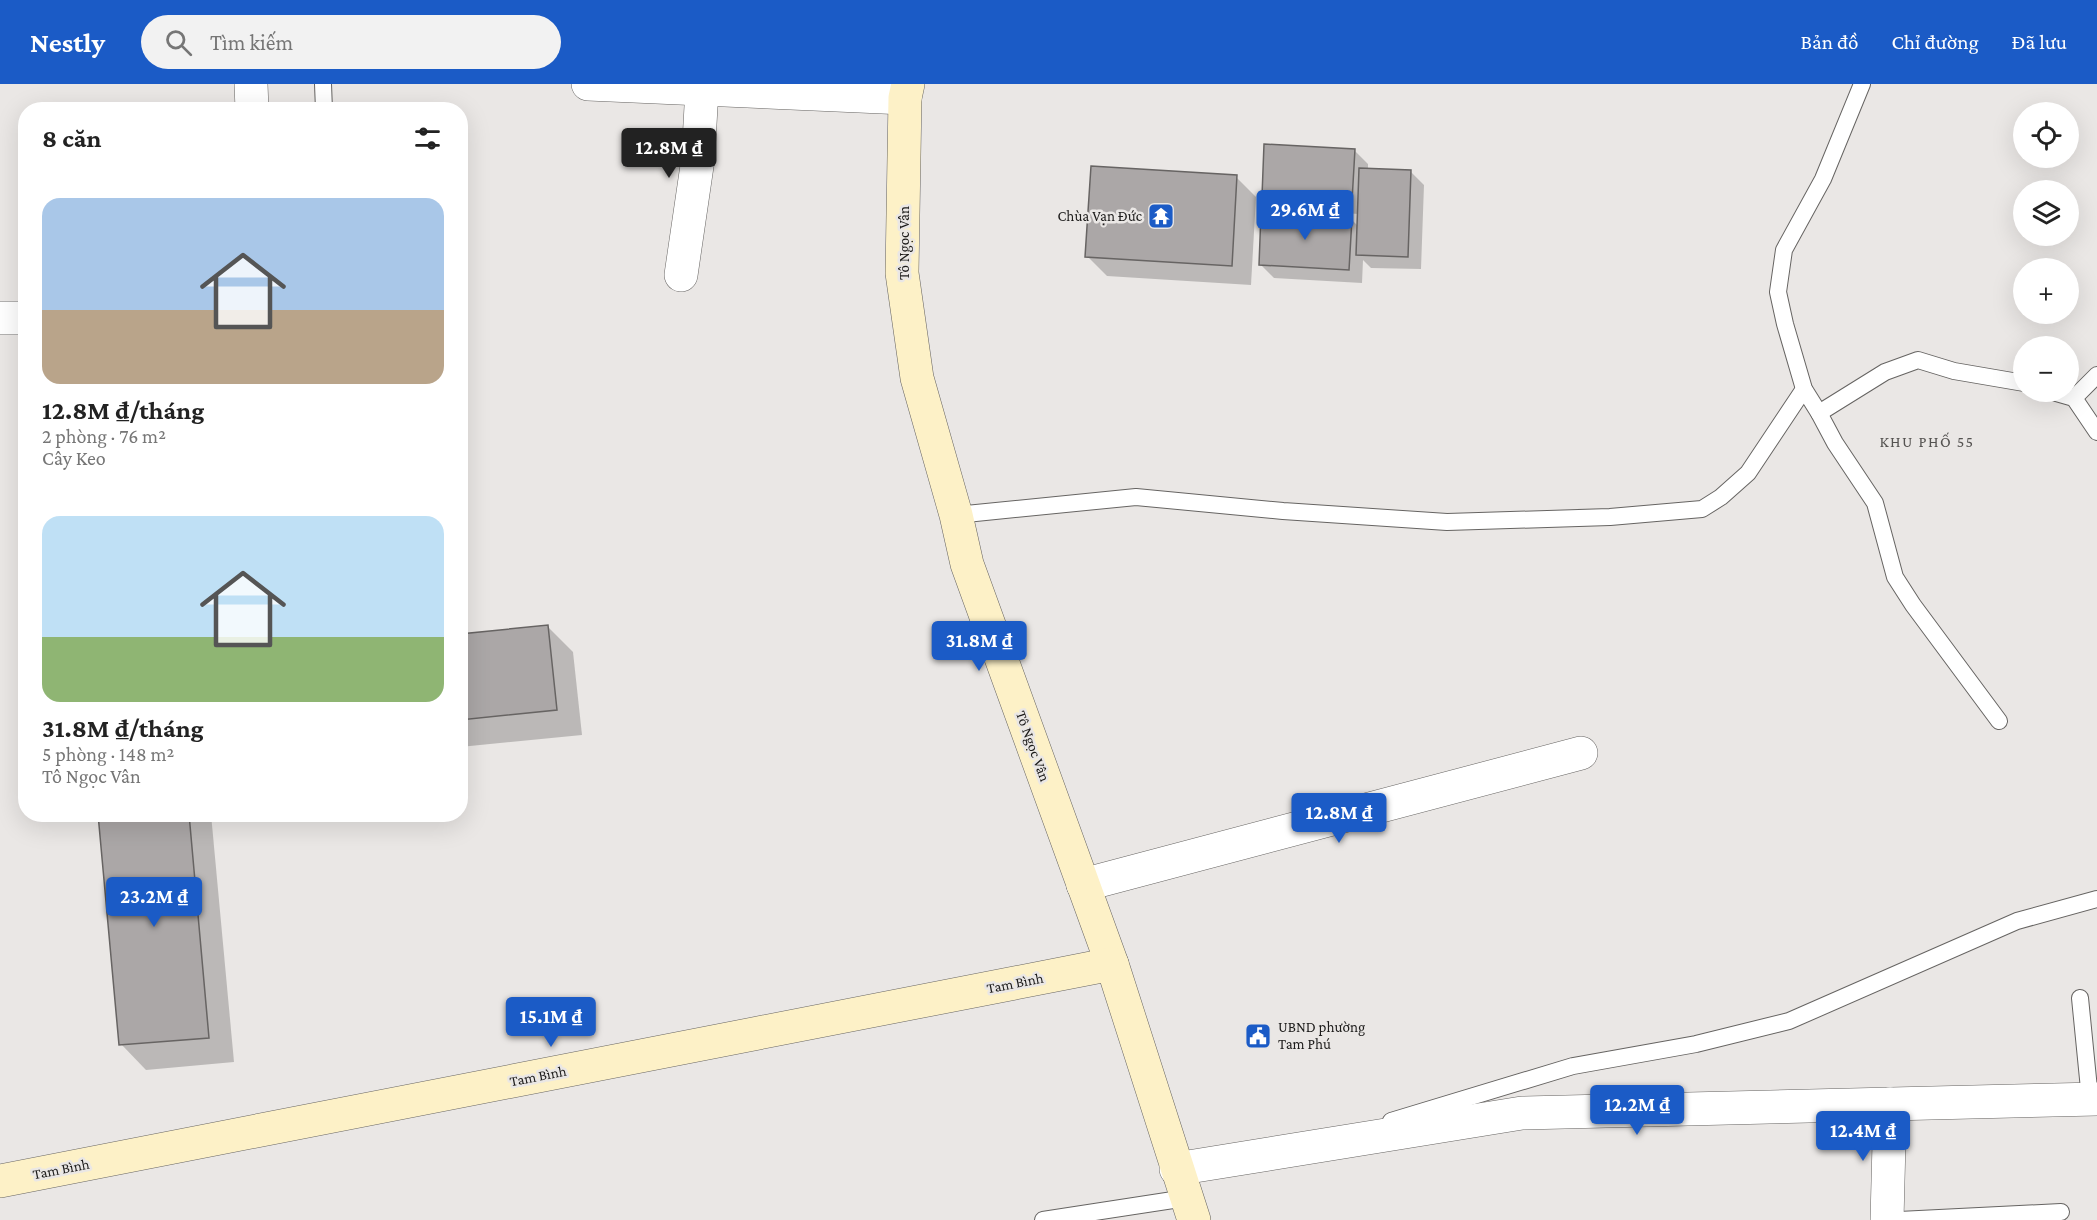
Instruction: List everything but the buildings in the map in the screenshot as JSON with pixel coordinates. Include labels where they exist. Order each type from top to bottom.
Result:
[{"type":"main road","name":"Tô Ngọc Vân","points":[[907,91],[902,273],[917,378],[956,515],[967,564],[1112,964],[1185,1195]]},
{"type":"main road","name":"Tam Bình","points":[[0,1181],[1112,964]]},
{"type":"street","points":[[251,84],[252,102]]},
{"type":"street","points":[[609,84],[702,89],[907,91]]},
{"type":"street","points":[[681,274],[698,159],[702,89]]},
{"type":"street","points":[[0,318],[18,318]]},
{"type":"street","points":[[1083,885],[1581,753]]},
{"type":"street","points":[[1185,1195],[1351,1140],[1522,1113],[2093,1099]]},
{"type":"street","points":[[1887,1220],[1890,1104]]},
{"type":"lane","points":[[323,84],[324,102]]},
{"type":"lane","points":[[1862,84],[1823,179],[1784,250],[1778,292],[1804,389],[1820,413],[1835,443],[1875,503],[1895,577],[1913,605],[1999,721]]},
{"type":"lane","points":[[1820,413],[1885,372],[1918,360],[1954,371],[2013,381]]},
{"type":"lane","points":[[2079,393],[2097,375]]},
{"type":"lane","points":[[956,515],[1136,497],[1283,511],[1447,522],[1600,517],[1702,509],[1748,473],[1804,389]]},
{"type":"lane","points":[[2077,402],[2097,432]]},
{"type":"lane","points":[[1351,1140],[1398,1118],[1573,1066],[1696,1044],[1789,1021],[2017,921],[2097,899]]},
{"type":"lane","points":[[2080,998],[2093,1099]]},
{"type":"lane","points":[[1042,1220],[1185,1195]]},
{"type":"lane","points":[[1899,1220],[2061,1212]]},
{"type":"place","name":"Chùa Vạn Đức","points":[[1161,216]]},
{"type":"place","name":"UBND phường Tam Phú","points":[[1258,1036]]},
{"type":"district","name":"KHU PHỐ 55","points":[[1927,441]]}]
